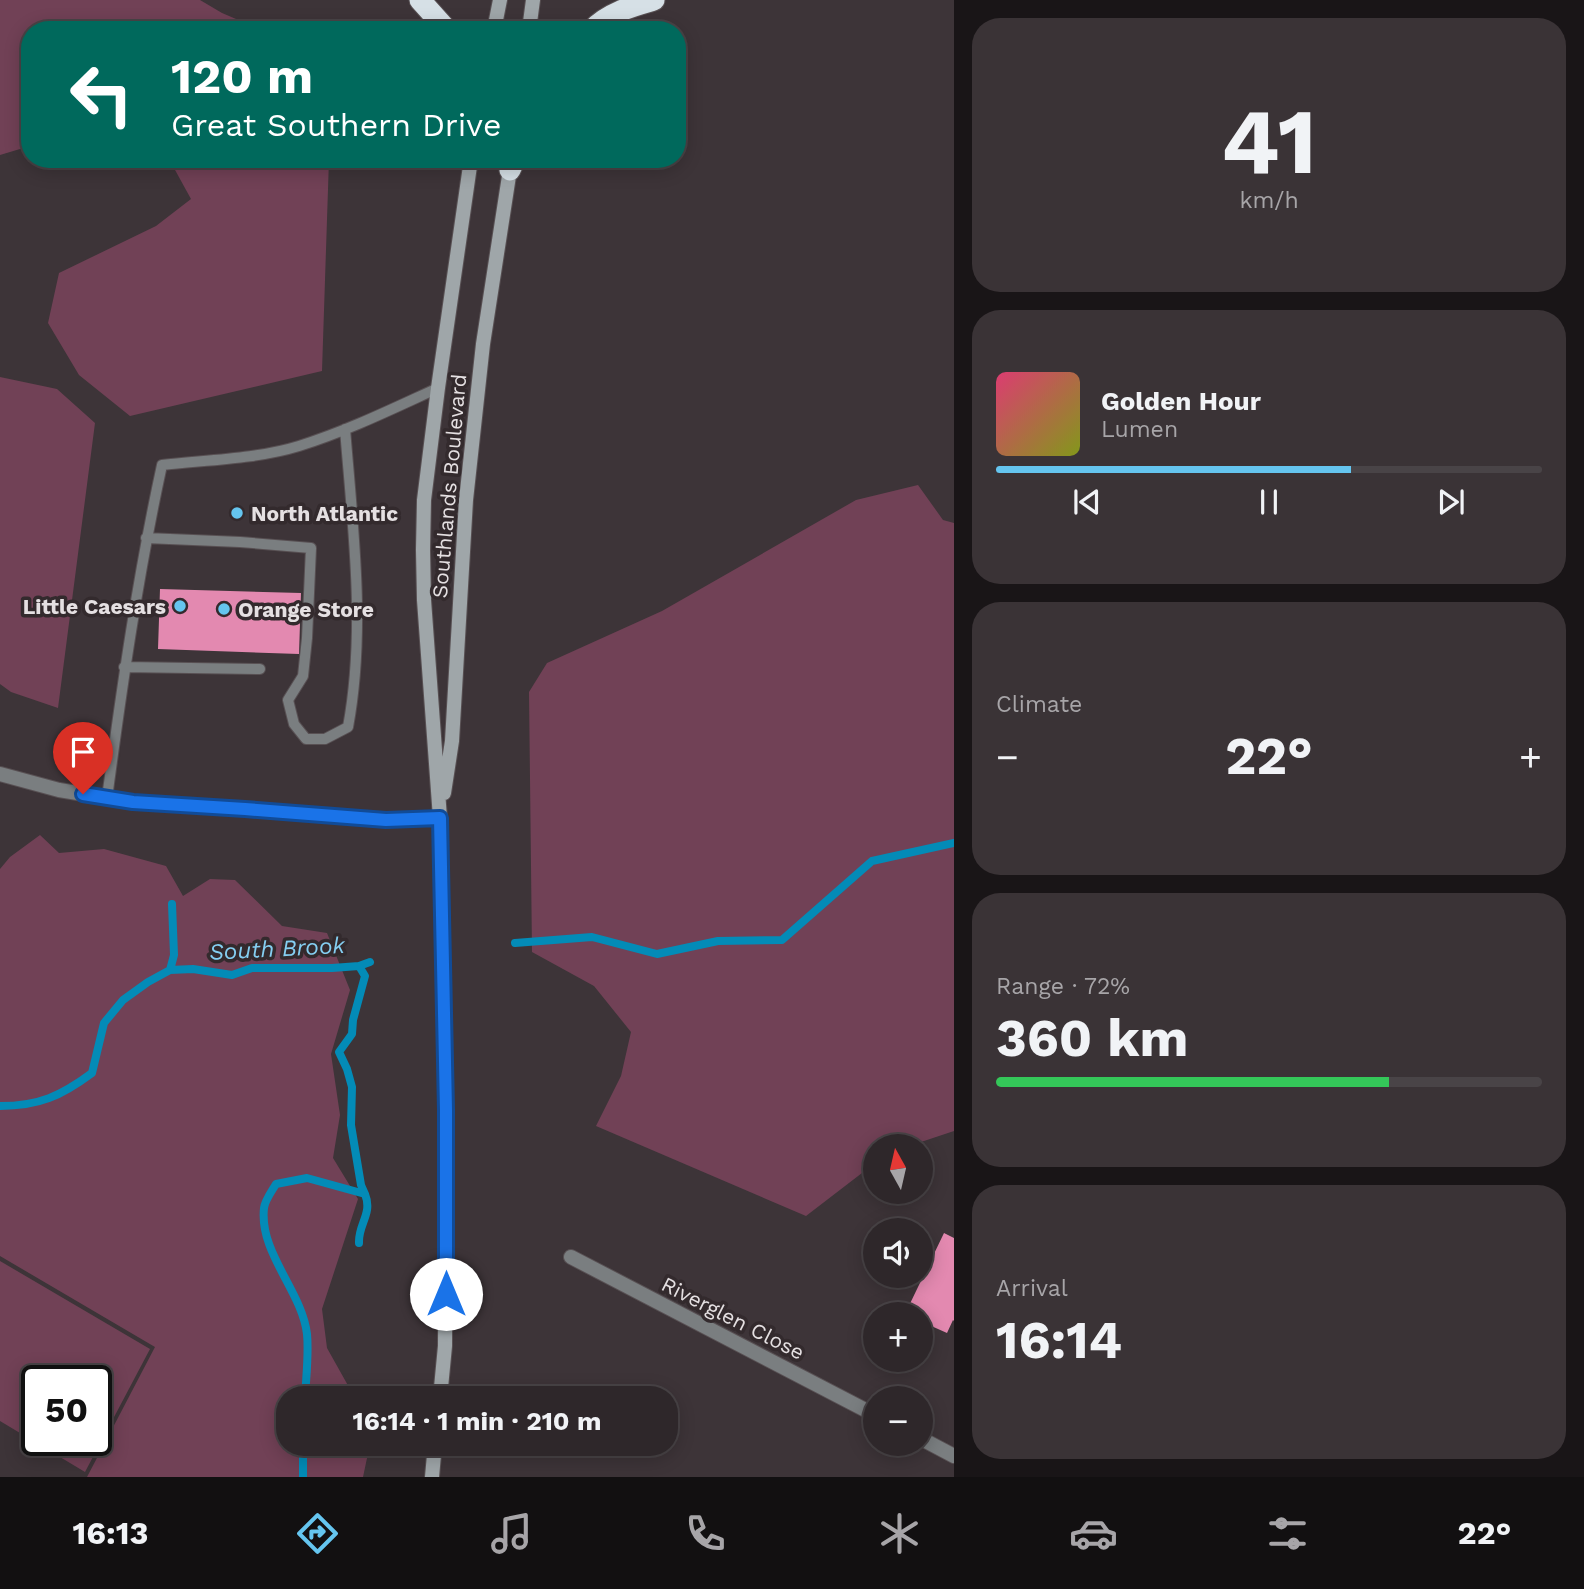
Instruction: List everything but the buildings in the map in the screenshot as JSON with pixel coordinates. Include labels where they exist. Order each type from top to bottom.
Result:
[{"type":"highway","points":[[421,0],[440,21]]},
{"type":"highway","points":[[602,21],[654,0]]},
{"type":"main road","points":[[496,21],[500,0]]},
{"type":"main road","points":[[530,21],[533,0]]},
{"type":"main road","name":"Southlands Boulevard","points":[[441,1386],[445,1346],[446,1110],[440,818],[424,600],[423,550],[425,500],[438,388],[470,168]]},
{"type":"main road","name":"Southlands Boulevard","points":[[440,818],[452,741],[467,486],[484,344],[511,168]]},
{"type":"street","points":[[0,774],[59,790],[133,802],[386,820],[440,818]]},
{"type":"street","name":"Riverglen Close","points":[[571,1258],[863,1409]]},
{"type":"street","points":[[933,1445],[954,1456]]},
{"type":"lane","points":[[107,798],[124,667],[146,538],[162,464],[252,455],[297,446],[345,429],[438,388]]},
{"type":"lane","points":[[146,538],[311,548],[303,676],[288,700],[294,724],[306,738],[326,739],[348,727],[355,692],[357,612],[345,429]]},
{"type":"lane","points":[[124,667],[260,669]]},
{"type":"shaded area","points":[[0,0],[200,0],[241,21],[21,21],[21,149],[0,155]]},
{"type":"shaded area","points":[[174,168],[329,168],[322,371],[130,416],[79,375],[48,323],[59,273],[156,226],[191,199]]},
{"type":"shaded area","points":[[0,377],[57,389],[95,423],[58,708],[11,692],[0,684]]},
{"type":"shaded area","points":[[918,485],[943,520],[954,523],[954,1131],[933,1138],[933,1134],[863,1134],[863,1172],[806,1216],[596,1126],[621,1076],[631,1032],[594,986],[532,952],[529,692],[547,663],[662,611],[856,500]]},
{"type":"shaded area","points":[[40,835],[59,853],[104,849],[166,866],[183,896],[210,879],[235,880],[282,926],[327,933],[350,990],[331,1054],[340,1115],[333,1158],[358,1199],[322,1309],[327,1348],[348,1386],[276,1386],[276,1456],[367,1456],[363,1477],[87,1477],[98,1456],[112,1456],[112,1429],[155,1347],[0,1256],[0,869],[10,857]]},
{"type":"shaded area","points":[[0,1261],[150,1349],[112,1421],[112,1365],[21,1365],[21,1434],[0,1421]]},
{"type":"shaded area","points":[[58,1456],[93,1456],[85,1472]]},
{"type":"waterway","name":"South Brook","points":[[515,943],[592,937],[657,954],[718,941],[782,940],[872,861],[954,843]]},
{"type":"waterway","points":[[170,970],[174,955],[172,904]]},
{"type":"waterway","name":"South Brook","points":[[0,1106],[38,1102],[70,1088],[92,1073],[104,1023],[123,1000],[170,970],[193,969],[232,975],[252,968],[332,968],[359,966],[370,962]]},
{"type":"waterway","points":[[306,1386],[308,1358],[304,1318],[268,1241],[264,1208],[276,1184],[307,1178],[365,1194],[361,1185],[351,1125],[352,1087],[339,1052],[352,1034],[365,976],[359,966]]},
{"type":"waterway","points":[[359,1243],[367,1207],[365,1194]]},
{"type":"waterway","points":[[303,1456],[303,1477]]},
{"type":"place","name":"North Atlantic","points":[[237,513]]},
{"type":"place","name":"Little Caesars","points":[[180,606]]},
{"type":"place","name":"Orange Store","points":[[224,609]]},
{"type":"route","points":[[83,794],[133,802],[386,820],[440,818],[446,1110],[446,1294]]}]
